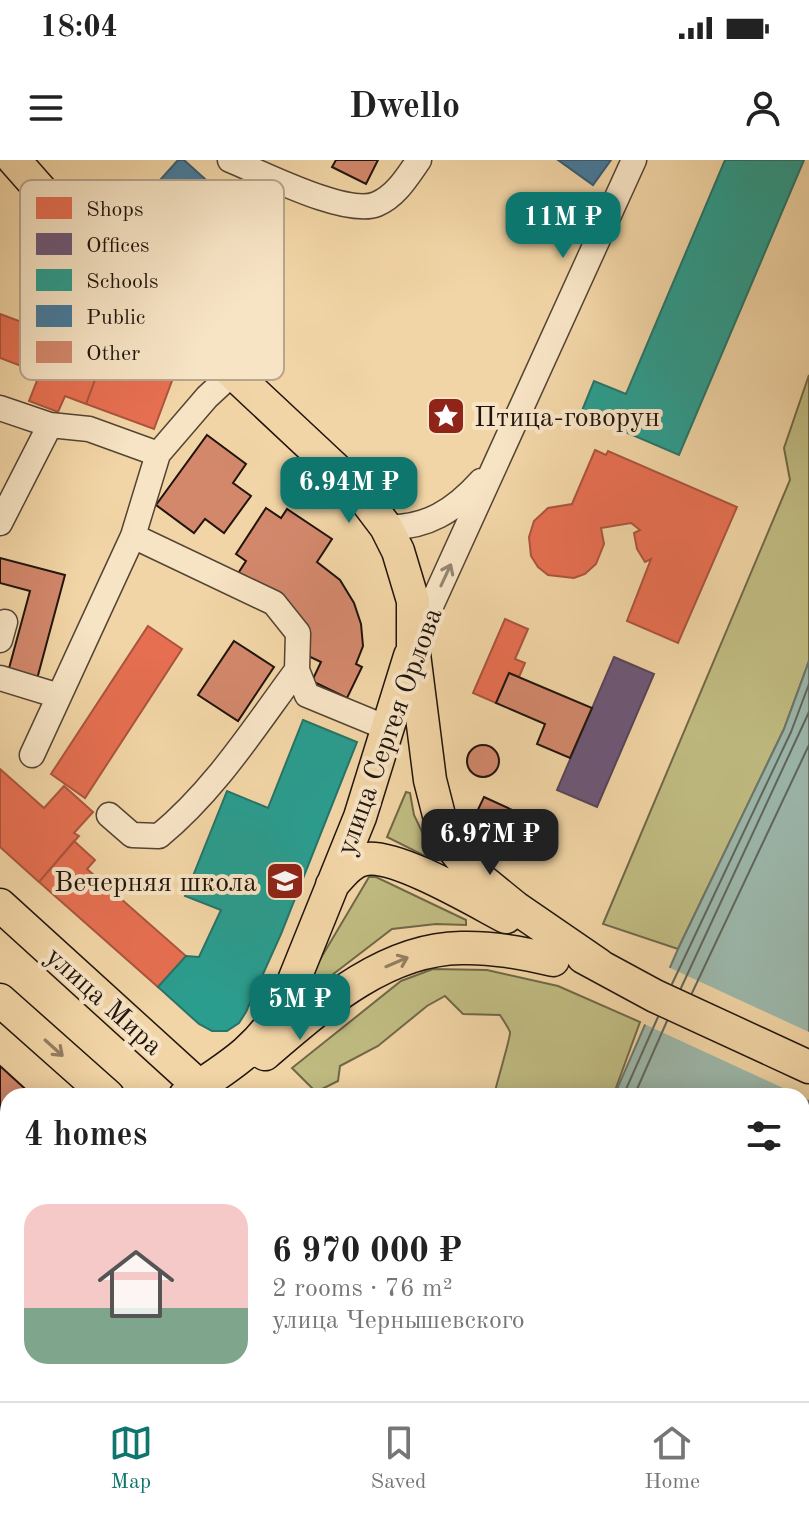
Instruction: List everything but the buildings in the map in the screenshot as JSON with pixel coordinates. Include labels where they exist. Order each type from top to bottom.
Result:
[{"type":"main road","points":[[11,163],[27,180]]},
{"type":"main road","points":[[240,380],[358,490],[386,527],[407,575],[413,601],[413,646],[430,780],[436,813],[452,847],[473,873],[516,908],[599,965]]},
{"type":"main road","name":"улица Сергея Орлова","points":[[210,1088],[264,1037],[282,1010],[360,817],[413,646]]},
{"type":"main road","points":[[360,817],[358,834],[364,859],[373,869],[406,890],[553,960],[654,995]]},
{"type":"main road","points":[[332,885],[344,871],[364,859],[378,859],[414,871],[654,995],[809,1067]]},
{"type":"main road","name":"улица Мира","points":[[0,905],[199,1088]]},
{"type":"main road","points":[[212,1088],[265,1054],[340,993],[403,959],[435,950],[489,948],[553,960]]},
{"type":"main road","points":[[0,1000],[99,1088]]},
{"type":"main road","points":[[265,1054],[282,1010]]},
{"type":"street","points":[[230,160],[279,180]]},
{"type":"street","points":[[284,182],[343,206],[374,206],[395,194],[419,160]]},
{"type":"street","name":"улица Сергея Орлова","points":[[413,646],[634,160]]},
{"type":"street","points":[[32,755],[133,536],[158,454],[225,380]]},
{"type":"street","points":[[0,408],[50,425],[89,429],[158,454]]},
{"type":"street","points":[[0,523],[50,425]]},
{"type":"street","points":[[386,527],[405,528],[421,524],[454,508],[485,477],[503,450]]},
{"type":"street","points":[[133,536],[274,603],[298,633],[297,670],[307,695],[387,728]]},
{"type":"street","points":[[109,815],[132,835],[159,836],[187,813],[215,781],[297,670]]},
{"type":"street","points":[[0,678],[59,696]]},
{"type":"shaded area","points":[[809,375],[809,661],[784,729],[678,949],[603,924],[790,480],[784,448]]},
{"type":"shaded area","points":[[406,792],[410,793],[414,815],[434,857],[429,858],[387,837]]},
{"type":"shaded area","points":[[369,877],[376,877],[466,920],[466,925],[436,924],[392,929],[323,982],[304,992],[302,990]]},
{"type":"shaded area","points":[[433,969],[487,970],[558,986],[640,1022],[616,1088],[496,1088],[509,1030],[500,1015],[463,1014],[445,996],[427,1006],[378,1046],[340,1066],[338,1081],[324,1088],[312,1088],[292,1068],[401,981]]},
{"type":"water","points":[[809,661],[809,1088],[617,1088],[678,949],[784,729]]},
{"type":"pier","points":[[668,967],[809,1032],[809,1088],[783,1088],[642,1023]]},
{"type":"place","name":"Птица-говорун","points":[[446,416]]},
{"type":"place","name":"Вечерняя школа","points":[[285,881]]}]
